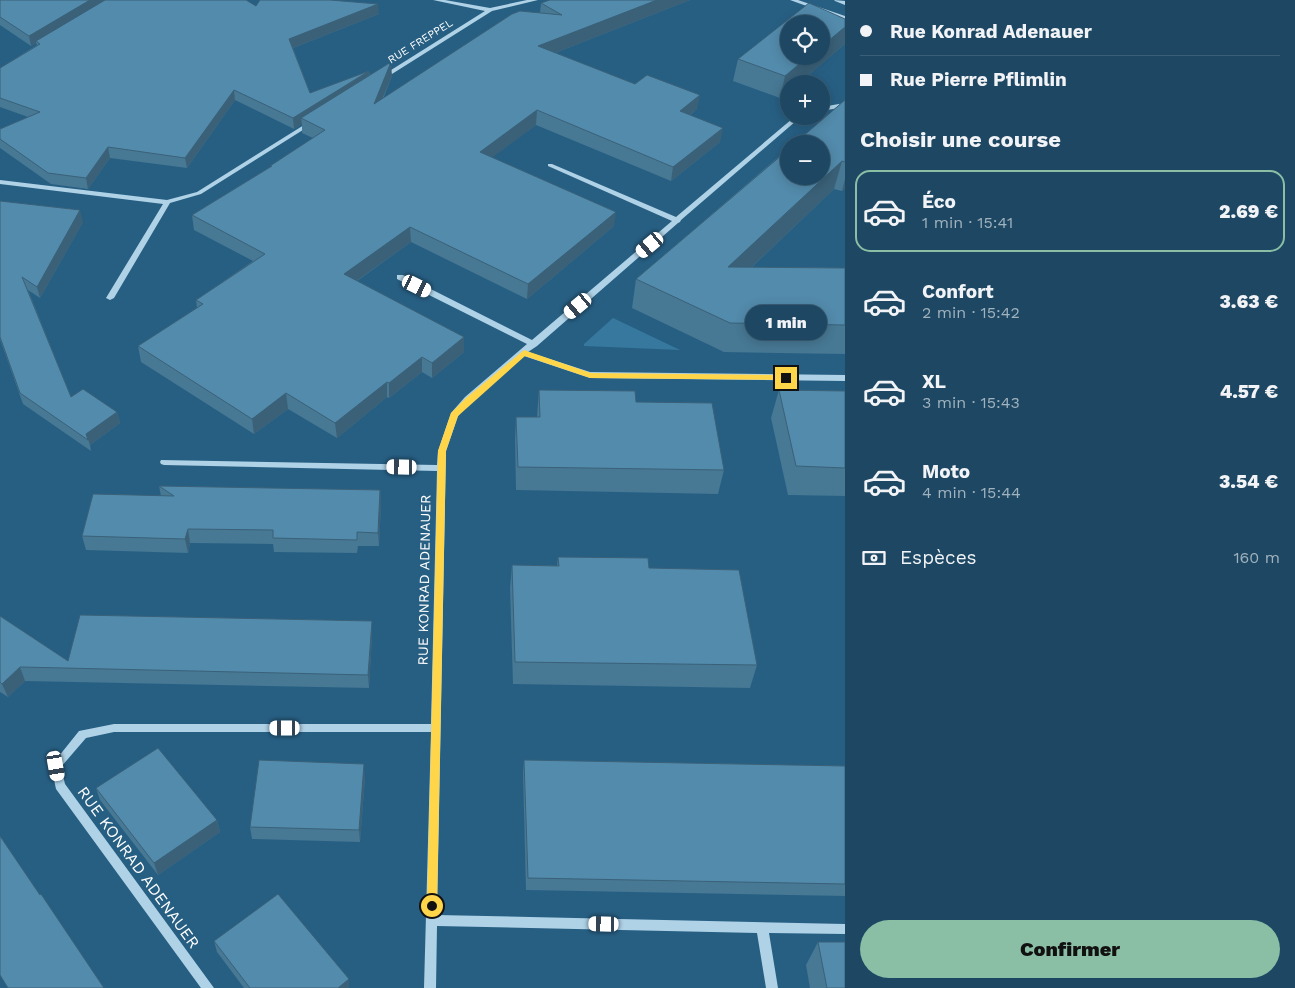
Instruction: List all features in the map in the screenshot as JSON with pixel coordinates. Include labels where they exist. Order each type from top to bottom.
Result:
[{"type":"street","points":[[436,0],[490,10]]},
{"type":"street","name":"RUE FREPPEL","points":[[377,81],[490,10],[535,0]]},
{"type":"street","points":[[793,0],[845,18]]},
{"type":"street","points":[[837,0],[845,3]]},
{"type":"street","points":[[830,108],[845,105]]},
{"type":"street","points":[[0,182],[167,202],[199,193],[318,118]]},
{"type":"street","name":"RUE KONRAD ADENAUER","points":[[430,988],[442,451],[454,415],[468,400],[788,125]]},
{"type":"street","points":[[550,165],[678,221]]},
{"type":"street","points":[[110,298],[167,202]]},
{"type":"street","points":[[400,277],[534,344]]},
{"type":"street","points":[[524,353],[590,375],[845,378]]},
{"type":"street","points":[[164,462],[442,468]]},
{"type":"street","name":"RUE KONRAD ADENAUER","points":[[208,988],[60,786],[56,766],[83,734],[114,728],[436,728]]},
{"type":"street","points":[[432,920],[845,929]]},
{"type":"street","points":[[762,927],[772,988]]},
{"type":"shaded area","points":[[613,318],[680,350],[584,346]]},
{"type":"building","points":[[0,0],[90,0],[29,36],[0,17]]},
{"type":"building","points":[[105,0],[246,0],[256,6],[260,0],[330,0],[378,4],[289,39],[310,93],[369,71],[293,118],[234,90],[185,158],[108,147],[86,178],[48,173],[0,139],[0,129],[40,112],[0,98],[0,68],[40,44],[36,41]]},
{"type":"building","points":[[550,0],[657,0],[538,46],[635,84],[647,75],[700,95],[680,111],[723,128],[673,167],[537,110],[480,152],[616,212],[528,284],[410,227],[344,274],[464,337],[432,363],[422,357],[335,423],[286,393],[252,419],[138,346],[203,304],[196,300],[265,254],[192,215],[272,166],[270,166],[325,130],[301,118],[391,62],[374,104],[512,14],[520,11],[562,15],[541,3]]},
{"type":"building","points":[[809,3],[845,19],[845,27],[830,40],[830,15],[794,15]]},
{"type":"building","points":[[780,26],[780,65],[798,65],[786,75],[782,75],[738,59]]},
{"type":"building","points":[[845,100],[845,162],[842,161],[830,172],[830,135],[804,135],[816,125],[830,125],[830,113]]},
{"type":"building","points":[[780,157],[780,185],[816,185],[728,267],[845,268],[845,325],[730,323],[636,279]]},
{"type":"building","points":[[0,201],[80,210],[37,287],[22,277],[71,397],[83,389],[117,412],[86,434],[88,440],[20,393],[0,337]]},
{"type":"building","points":[[539,390],[635,391],[636,402],[712,403],[724,470],[518,467],[516,417],[540,417]]},
{"type":"building","points":[[779,390],[845,391],[845,468],[796,466]]},
{"type":"building","points":[[159,486],[380,490],[378,533],[357,532],[357,540],[273,538],[273,530],[188,529],[185,539],[82,536],[93,494],[174,496]]},
{"type":"building","points":[[558,557],[648,558],[649,568],[739,570],[757,665],[515,662],[512,565],[559,566]]},
{"type":"building","points":[[80,615],[372,621],[368,675],[20,667],[2,684],[0,682],[0,616],[68,661]]},
{"type":"building","points":[[158,748],[217,820],[154,863],[96,788]]},
{"type":"building","points":[[259,760],[364,764],[359,830],[250,827]]},
{"type":"building","points":[[524,760],[845,766],[845,884],[528,878]]},
{"type":"building","points":[[0,836],[104,988],[8,988],[0,975]]},
{"type":"building","points":[[278,894],[349,979],[338,988],[250,988],[214,941]]},
{"type":"building","points":[[818,942],[845,942],[845,988],[827,988]]},
{"type":"route","points":[[432,906],[442,451],[454,415],[468,400],[524,353],[590,375],[786,378]]}]
